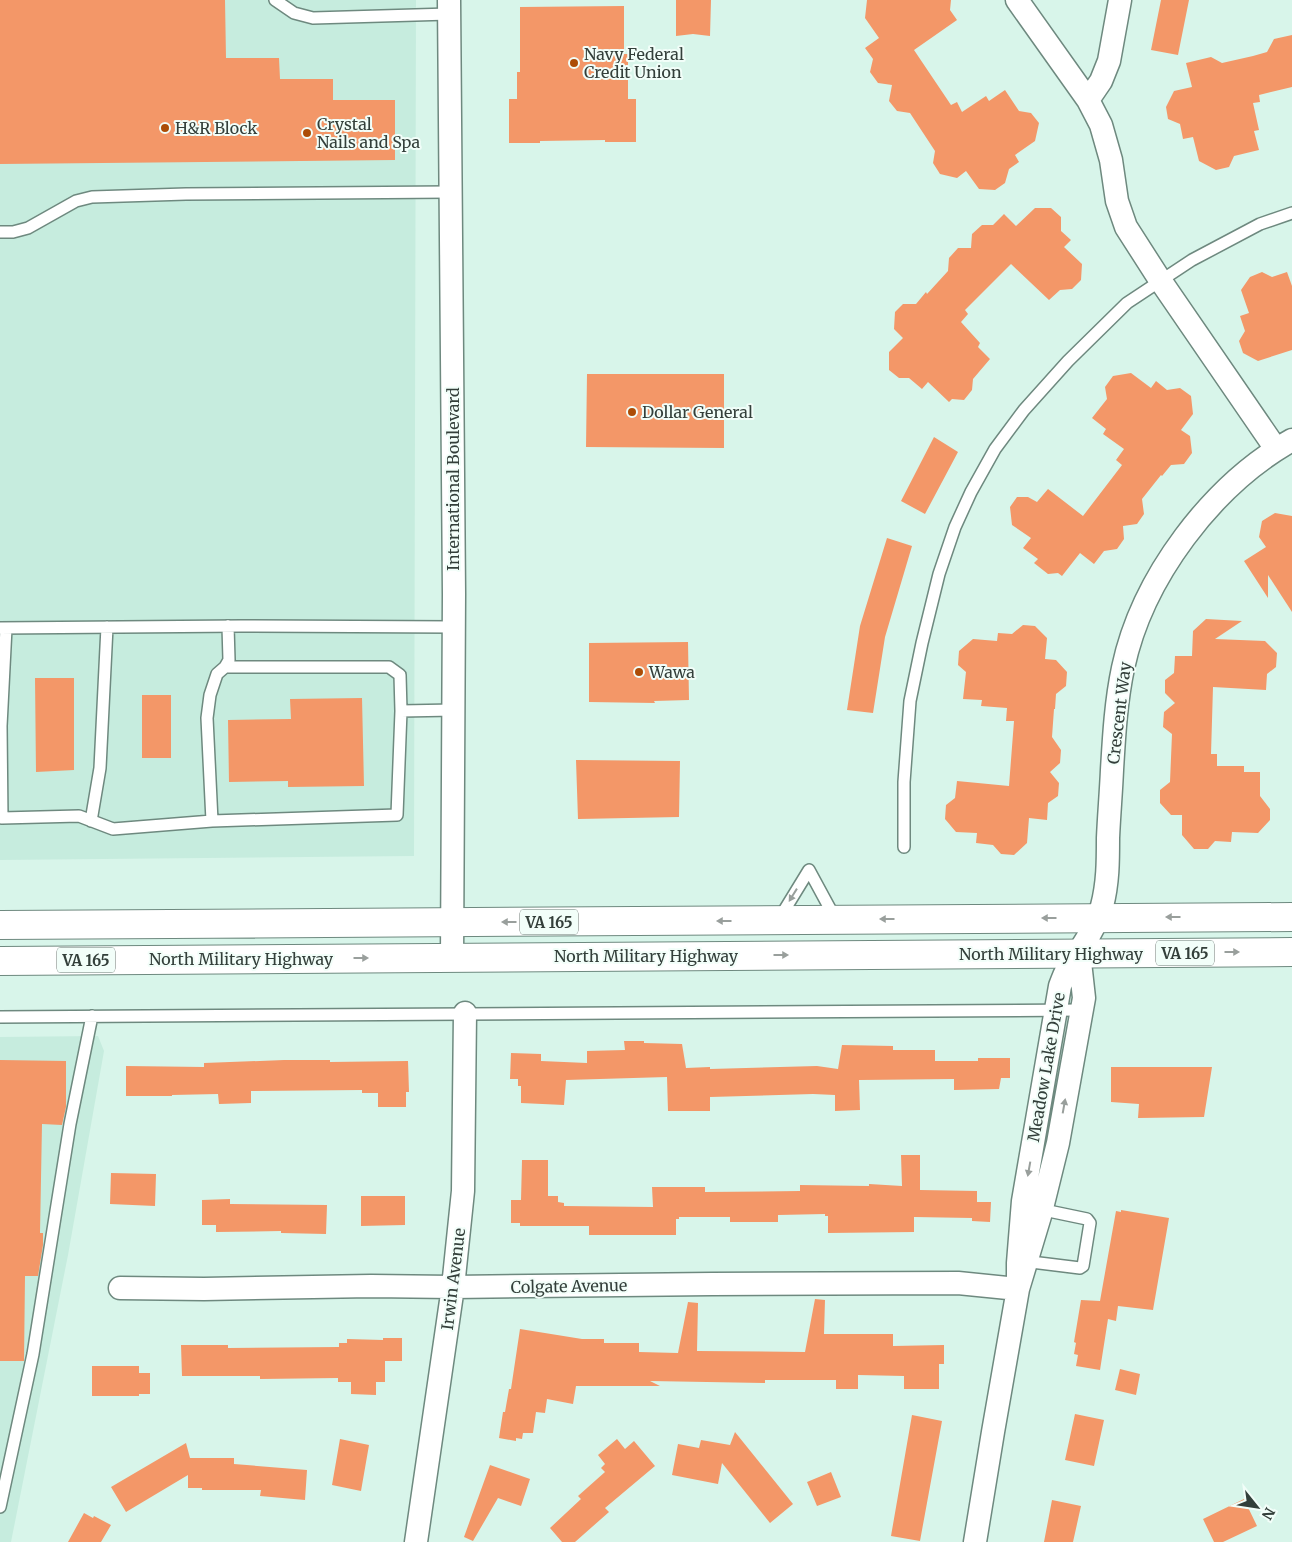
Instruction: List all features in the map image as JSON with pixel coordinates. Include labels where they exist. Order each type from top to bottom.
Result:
[{"type":"main road","name":"VA 165","points":[[0,925],[1292,917]]},
{"type":"main road","name":"North Military Highway","points":[[0,961],[1292,952]]},
{"type":"street","points":[[1017,0],[1088,100],[1101,125],[1111,160],[1117,201],[1126,228],[1160,280],[1284,444]]},
{"type":"street","points":[[1088,100],[1101,81],[1108,61],[1120,0]]},
{"type":"street","name":"International Boulevard","points":[[449,7],[454,627],[452,958]]},
{"type":"street","name":"Crescent Way","points":[[1079,953],[1098,918],[1107,880],[1116,720],[1123,668],[1134,630],[1150,593],[1172,556],[1194,526],[1225,490],[1253,465],[1284,444]]},
{"type":"street","name":"Meadow Lake Drive","points":[[1032,1209],[1058,1142],[1084,998],[1079,953]]},
{"type":"street","name":"Meadow Lake Drive","points":[[975,1542],[1032,1209],[1055,1010],[1060,986],[1068,966],[1079,953]]},
{"type":"street","name":"Irwin Avenue","points":[[416,1542],[453,1287],[463,1191],[465,1013]]},
{"type":"street","name":"Colgate Avenue","points":[[120,1288],[958,1283],[1018,1289]]},
{"type":"lane","points":[[275,0],[294,13],[313,18],[449,7]]},
{"type":"lane","points":[[0,232],[13,232],[28,228],[76,201],[92,197],[186,194],[450,192]]},
{"type":"lane","points":[[904,847],[904,782],[910,701],[922,643],[939,574],[955,526],[995,449],[1024,410],[1068,361],[1127,302],[1192,260],[1260,224],[1292,214]]},
{"type":"lane","points":[[226,667],[389,667],[400,675],[402,711],[397,815],[212,821],[113,829],[79,816],[2,818],[3,628],[228,626],[454,627]]},
{"type":"lane","points":[[212,821],[207,718],[210,695],[218,674],[226,667],[229,660],[228,626]]},
{"type":"lane","points":[[91,821],[100,768],[108,627]]},
{"type":"lane","points":[[402,711],[454,710]]},
{"type":"lane","points":[[778,920],[809,870],[836,920]]},
{"type":"lane","points":[[0,1017],[1082,1010]]},
{"type":"lane","points":[[0,1507],[33,1354],[70,1124],[92,1016]]},
{"type":"lane","points":[[1022,1261],[1080,1268],[1083,1266],[1090,1223],[1087,1218],[1032,1209]]},
{"type":"shaded area","points":[[0,0],[416,0],[414,856],[0,860]]},
{"type":"shaded area","points":[[98,1036],[104,1051],[68,1255],[11,1542],[0,1542],[0,1037]]},
{"type":"building","points":[[0,0],[225,0],[226,58],[279,58],[280,79],[333,79],[333,100],[395,100],[395,160],[0,164]]},
{"type":"building","points":[[676,0],[711,0],[710,36],[693,34],[676,36]]},
{"type":"building","points":[[867,0],[951,0],[950,10],[957,20],[914,50],[951,105],[957,102],[962,112],[986,96],[989,101],[1005,90],[1019,111],[1031,113],[1039,123],[1035,141],[1015,155],[1019,162],[1009,169],[1005,183],[995,190],[979,189],[966,171],[957,178],[940,174],[933,163],[935,151],[910,113],[897,111],[889,101],[892,85],[878,83],[870,72],[873,59],[865,48],[879,38],[865,18]]},
{"type":"building","points":[[1161,0],[1189,0],[1178,55],[1151,50]]},
{"type":"building","name":"Navy Federal Credit Union","points":[[624,6],[624,54],[628,54],[628,99],[636,99],[636,142],[605,142],[605,140],[509,143],[509,99],[517,99],[517,72],[520,72],[520,7]]},
{"type":"building","points":[[1292,35],[1292,87],[1259,95],[1260,102],[1253,103],[1259,130],[1254,131],[1259,150],[1234,156],[1229,167],[1216,170],[1199,161],[1193,137],[1183,139],[1180,124],[1168,119],[1166,107],[1174,91],[1192,87],[1186,63],[1211,57],[1222,63],[1253,56],[1267,52],[1274,39]]},
{"type":"building","points":[[1035,208],[1051,208],[1061,217],[1061,231],[1071,240],[1064,247],[1082,264],[1081,280],[1072,289],[1060,290],[1049,300],[1011,264],[965,310],[968,314],[961,322],[980,343],[978,347],[990,359],[973,379],[972,390],[964,400],[952,399],[949,402],[928,382],[922,389],[909,378],[899,378],[889,370],[889,352],[903,338],[894,329],[895,312],[903,304],[916,304],[926,292],[927,294],[948,271],[949,258],[958,248],[971,248],[972,234],[982,225],[993,225],[1004,214],[1016,226]]},
{"type":"building","points":[[1262,272],[1272,277],[1287,272],[1292,286],[1292,350],[1258,361],[1243,353],[1239,341],[1245,331],[1240,316],[1249,313],[1241,290],[1250,277]]},
{"type":"building","points":[[1131,373],[1151,388],[1156,381],[1167,390],[1180,388],[1191,396],[1193,414],[1181,430],[1190,436],[1192,453],[1184,464],[1171,465],[1142,499],[1144,514],[1137,524],[1123,526],[1124,539],[1117,549],[1104,551],[1094,564],[1080,553],[1062,576],[1058,573],[1048,574],[1034,563],[1038,559],[1023,548],[1031,538],[1012,525],[1010,507],[1017,497],[1028,497],[1037,502],[1048,489],[1083,516],[1122,465],[1116,460],[1124,449],[1103,434],[1106,429],[1092,418],[1107,399],[1105,387],[1113,376]]},
{"type":"building","points":[[587,374],[724,374],[724,448],[586,447]]},
{"type":"building","points":[[934,437],[958,452],[925,514],[901,501]]},
{"type":"building","points":[[1275,513],[1292,516],[1292,612],[1268,575],[1268,598],[1244,561],[1266,547],[1259,537],[1262,521]]},
{"type":"building","points":[[887,538],[912,546],[885,637],[873,713],[847,710],[860,626]]},
{"type":"building","points":[[1206,619],[1242,621],[1215,639],[1265,641],[1277,653],[1276,667],[1267,674],[1266,690],[1213,687],[1211,754],[1217,754],[1217,766],[1244,766],[1244,772],[1260,772],[1260,796],[1270,809],[1270,820],[1258,833],[1232,832],[1231,842],[1215,841],[1208,849],[1194,849],[1182,835],[1182,815],[1171,815],[1160,803],[1160,790],[1170,782],[1172,734],[1163,727],[1164,712],[1175,703],[1165,693],[1165,680],[1174,673],[1175,656],[1192,656],[1193,631]]},
{"type":"building","points":[[1023,625],[1035,626],[1047,638],[1045,659],[1056,660],[1067,672],[1066,686],[1056,694],[1054,709],[1052,737],[1061,750],[1060,763],[1050,772],[1059,783],[1058,796],[1048,803],[1047,820],[1029,818],[1027,843],[1014,855],[1001,854],[993,845],[976,843],[977,833],[956,832],[945,819],[946,805],[955,798],[957,781],[1009,786],[1014,721],[1006,721],[1007,708],[981,706],[982,700],[963,699],[966,672],[958,665],[959,651],[973,639],[997,641],[998,633],[1012,634]]},
{"type":"building","name":"Wawa","points":[[688,642],[689,700],[654,701],[655,703],[589,702],[589,643]]},
{"type":"building","points":[[35,678],[74,678],[74,770],[36,772]]},
{"type":"building","points":[[142,695],[171,695],[171,758],[142,758]]},
{"type":"building","points":[[362,698],[364,786],[288,787],[288,781],[229,782],[228,720],[291,719],[290,699]]},
{"type":"building","points":[[576,760],[680,761],[679,817],[578,819]]},
{"type":"building","points":[[624,1041],[682,1044],[686,1068],[817,1066],[838,1069],[842,1045],[893,1046],[893,1050],[935,1050],[935,1061],[978,1061],[978,1058],[1010,1058],[1010,1078],[1001,1078],[999,1089],[954,1090],[954,1079],[859,1080],[860,1110],[835,1111],[835,1095],[813,1094],[710,1097],[710,1111],[668,1111],[667,1077],[566,1080],[564,1105],[521,1103],[521,1086],[518,1086],[518,1079],[510,1079],[511,1053],[541,1054],[541,1061],[587,1063],[587,1051],[625,1050]]},
{"type":"building","points":[[0,1060],[66,1061],[66,1107],[62,1125],[42,1124],[40,1233],[43,1233],[43,1245],[38,1276],[25,1276],[24,1361],[0,1361]]},
{"type":"building","points":[[330,1060],[330,1062],[408,1061],[409,1092],[406,1092],[406,1107],[378,1107],[378,1093],[362,1093],[362,1090],[251,1091],[251,1103],[219,1104],[218,1094],[126,1096],[126,1066],[204,1067],[204,1063]]},
{"type":"building","points":[[1111,1067],[1212,1067],[1204,1117],[1138,1118],[1139,1104],[1111,1102]]},
{"type":"building","points":[[901,1155],[920,1155],[920,1190],[977,1191],[977,1202],[991,1202],[990,1222],[972,1221],[972,1218],[914,1217],[914,1232],[828,1233],[828,1216],[825,1216],[825,1214],[778,1215],[778,1222],[730,1222],[730,1217],[679,1217],[679,1219],[676,1219],[676,1235],[589,1235],[589,1226],[520,1226],[520,1223],[511,1223],[511,1200],[521,1200],[522,1160],[548,1160],[548,1196],[558,1196],[558,1202],[564,1203],[564,1206],[653,1207],[652,1187],[705,1187],[705,1192],[800,1191],[800,1185],[869,1186],[869,1184],[902,1186]]},
{"type":"building","points":[[111,1173],[156,1174],[155,1206],[110,1204]]},
{"type":"building","points":[[361,1196],[405,1196],[405,1225],[361,1226]]},
{"type":"building","points":[[230,1199],[230,1204],[327,1205],[326,1234],[281,1233],[281,1231],[216,1232],[216,1225],[202,1225],[202,1200]]},
{"type":"building","points":[[1121,1210],[1169,1218],[1153,1310],[1118,1306],[1116,1321],[1108,1319],[1100,1370],[1076,1366],[1078,1355],[1074,1354],[1076,1343],[1074,1342],[1081,1300],[1100,1301],[1116,1211],[1121,1212]]},
{"type":"building","points":[[815,1299],[825,1300],[824,1334],[893,1334],[893,1346],[944,1345],[944,1364],[939,1364],[939,1389],[904,1389],[904,1376],[858,1375],[858,1389],[836,1389],[836,1380],[765,1380],[765,1383],[650,1381],[660,1386],[576,1386],[573,1404],[547,1399],[545,1413],[536,1412],[533,1433],[523,1433],[522,1439],[516,1438],[516,1441],[499,1438],[503,1412],[505,1412],[509,1389],[511,1389],[520,1329],[582,1339],[604,1339],[604,1343],[639,1343],[639,1352],[678,1353],[688,1302],[698,1303],[697,1351],[805,1352]]},
{"type":"building","points":[[383,1338],[402,1338],[402,1361],[385,1361],[385,1382],[376,1382],[376,1395],[351,1394],[351,1382],[338,1382],[338,1378],[260,1379],[260,1376],[182,1376],[181,1345],[228,1345],[228,1348],[339,1347],[339,1343],[347,1343],[347,1339],[383,1340]]},
{"type":"building","points":[[92,1366],[139,1366],[139,1373],[150,1373],[150,1394],[139,1394],[139,1396],[92,1396]]},
{"type":"building","points":[[1120,1369],[1140,1374],[1136,1395],[1115,1390]]},
{"type":"building","points":[[1075,1414],[1104,1420],[1094,1466],[1065,1460]]},
{"type":"building","points":[[912,1415],[942,1421],[920,1541],[891,1536]]},
{"type":"building","points":[[735,1432],[793,1504],[770,1523],[722,1463],[718,1484],[672,1475],[678,1444],[699,1448],[701,1440],[730,1445]]},
{"type":"building","points":[[340,1439],[369,1445],[361,1491],[332,1485]]},
{"type":"building","points":[[617,1439],[625,1449],[634,1441],[655,1466],[605,1508],[609,1512],[575,1542],[562,1542],[550,1528],[581,1499],[578,1496],[605,1472],[601,1468],[605,1464],[598,1455]]},
{"type":"building","points":[[186,1443],[190,1458],[234,1458],[234,1464],[307,1470],[305,1500],[260,1496],[261,1490],[202,1490],[202,1488],[188,1488],[188,1475],[126,1512],[111,1487]]},
{"type":"building","points":[[490,1465],[530,1479],[521,1506],[498,1498],[473,1541],[464,1537]]},
{"type":"building","points":[[831,1472],[841,1497],[817,1506],[807,1482]]},
{"type":"building","points":[[1244,1499],[1257,1526],[1223,1542],[1214,1542],[1203,1519]]},
{"type":"building","points":[[1052,1500],[1081,1506],[1073,1542],[1044,1542]]},
{"type":"building","points":[[84,1513],[111,1525],[101,1542],[68,1542]]},
{"type":"place","name":"Navy Federal Credit Union","points":[[574,63]]},
{"type":"place","name":"H&R Block","points":[[165,128]]},
{"type":"place","name":"Crystal Nails and Spa","points":[[307,133]]},
{"type":"place","name":"Dollar General","points":[[632,412]]},
{"type":"place","name":"Wawa","points":[[639,672]]}]
